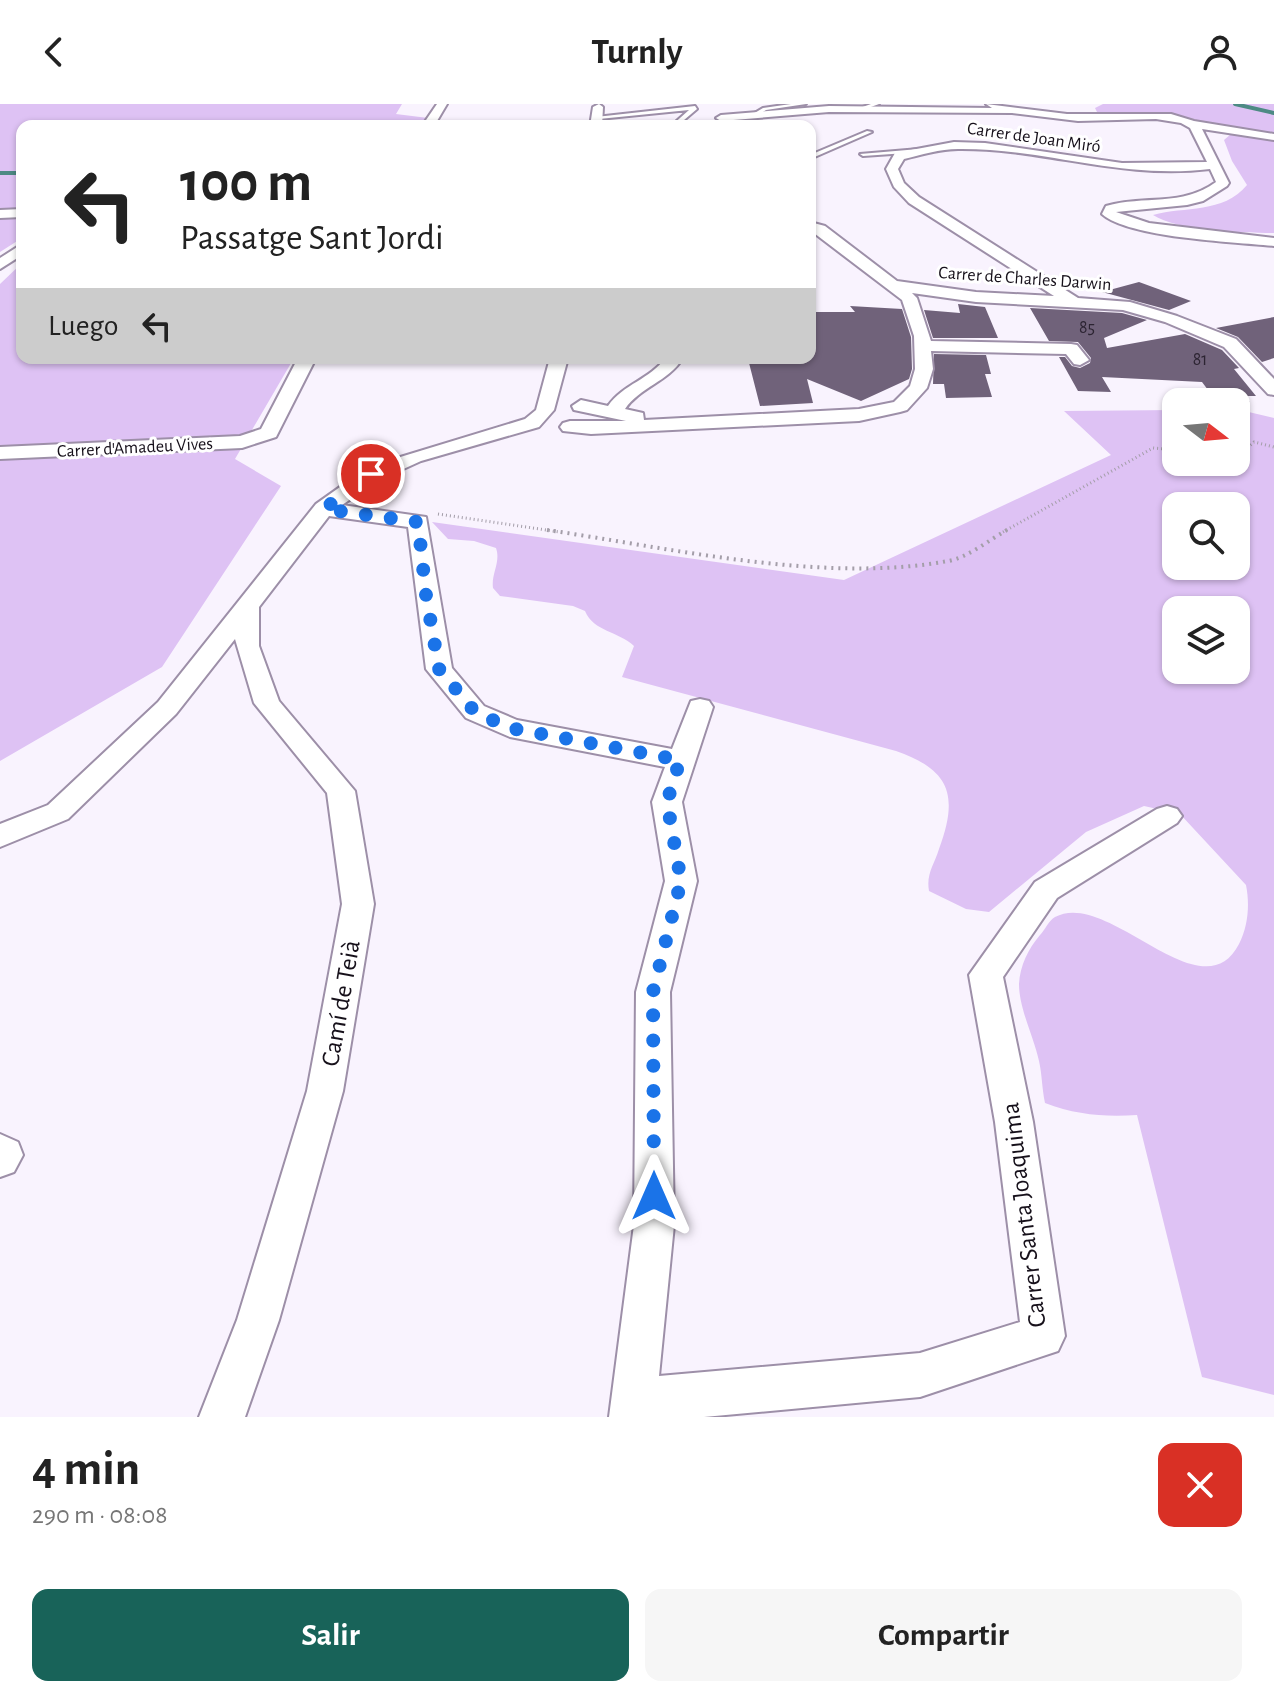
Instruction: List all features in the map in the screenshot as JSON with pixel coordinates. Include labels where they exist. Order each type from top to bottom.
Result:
[{"type":"street","points":[[718,120],[741,104]]},
{"type":"street","points":[[991,104],[1017,112]]},
{"type":"street","points":[[721,118],[860,109],[1017,112],[1077,118],[1156,116],[1274,137]]},
{"type":"street","points":[[1193,124],[1223,183],[1207,197],[1185,204],[1121,206],[1111,209],[1109,214],[1149,227],[1274,242]]},
{"type":"street","name":"Carrer de Joan Miró","points":[[919,151],[954,145],[985,146],[1094,164],[1148,169],[1214,165]]},
{"type":"street","points":[[919,151],[899,156],[892,169],[898,184],[914,200],[1072,301]]},
{"type":"street","points":[[557,364],[544,412],[548,423],[568,427],[859,415],[900,406],[918,388],[924,369],[923,346],[909,298],[816,228]]},
{"type":"street","points":[[0,265],[16,253]]},
{"type":"street","name":"Carrer de Charles Darwin","points":[[890,285],[976,297],[1124,305],[1171,319],[1230,343],[1274,390]]},
{"type":"street","points":[[923,346],[1071,349],[1080,360]]},
{"type":"street","name":"Carrer d'Amadeu Vives","points":[[0,453],[242,442],[269,433],[304,364]]},
{"type":"street","points":[[469,442],[556,431],[590,420],[591,412],[580,406],[559,364]]},
{"type":"street","points":[[614,412],[628,394],[669,369],[671,364]]},
{"type":"street","points":[[0,836],[58,812],[167,708],[321,514],[371,474],[426,452],[532,423],[558,405],[660,419],[701,421]]},
{"type":"street","points":[[321,514],[418,522],[426,595],[439,669],[475,712],[510,728],[680,760]]},
{"type":"street","name":"Camí de Teià","points":[[222,1417],[258,1320],[325,1091],[358,904],[341,791],[267,703],[247,646],[247,606]]},
{"type":"street","points":[[632,1409],[654,1225],[653,992],[681,881],[667,802],[700,707]]},
{"type":"street","name":"Carrer Santa Joaquima","points":[[632,1409],[920,1375],[1043,1336],[1014,1122],[986,975],[1046,890],[1167,816]]},
{"type":"street","points":[[0,1152],[4,1155],[0,1159]]},
{"type":"lane","points":[[756,114],[765,109],[803,104]]},
{"type":"lane","points":[[860,109],[876,104]]},
{"type":"lane","points":[[919,104],[930,104]]},
{"type":"lane","points":[[597,111],[695,108],[681,120]]},
{"type":"lane","points":[[816,154],[869,132]]},
{"type":"lane","points":[[863,154],[919,151]]},
{"type":"path","points":[[1250,446],[1254,442],[1274,447]]},
{"type":"path","points":[[418,522],[438,514],[761,561],[825,567],[951,561],[1153,448],[1162,449]]},
{"type":"shaded area","points":[[0,104],[402,104],[396,114],[428,118],[16,120],[16,242],[0,252]]},
{"type":"shaded area","points":[[1103,104],[1274,104],[1274,134],[1169,116],[1097,112],[1095,108]]},
{"type":"shaded area","points":[[1231,134],[1274,141],[1274,233],[1194,228],[1153,215],[1215,205],[1227,201],[1247,185],[1232,161],[1224,140]]},
{"type":"shaded area","points":[[16,269],[16,364],[290,364],[235,459],[281,486],[162,667],[0,761],[0,284]]},
{"type":"shaded area","points":[[1162,410],[1162,476],[1250,476],[1250,412],[1274,418],[1274,1395],[1202,1377],[1137,1115],[1091,1114],[1045,1103],[1039,1061],[1020,994],[1020,977],[1028,952],[1055,917],[1077,913],[1101,919],[1178,959],[1202,966],[1223,962],[1239,944],[1248,908],[1246,885],[1180,814],[1144,806],[1086,832],[989,912],[966,909],[929,891],[930,874],[945,830],[948,799],[939,776],[928,767],[896,751],[622,677],[634,646],[600,627],[585,611],[573,606],[500,596],[493,588],[496,548],[474,541],[448,539],[432,522],[844,580],[1111,455],[1064,411]]},
{"type":"building","points":[[1139,282],[1191,301],[1169,310],[1102,292]]},
{"type":"building","points":[[958,304],[985,307],[998,338],[933,338],[924,310],[960,313]]},
{"type":"building","points":[[850,306],[902,309],[911,337],[912,369],[909,379],[861,401],[807,379],[813,403],[760,406],[749,364],[816,364],[816,312],[855,312]]},
{"type":"building","points":[[1030,308],[1122,313],[1147,320],[1104,338],[1107,348],[1185,334],[1222,350],[1239,368],[1234,369],[1249,388],[1206,388],[1202,382],[1102,377],[1111,392],[1078,391],[1059,357],[1065,357],[1072,366],[1080,368],[1090,363],[1091,358],[1078,342],[1049,341]]},
{"type":"building","points":[[1274,317],[1274,358],[1262,362],[1238,337],[1216,328]]},
{"type":"building","points":[[934,354],[986,355],[991,374],[985,374],[992,397],[946,398],[944,384],[933,384]]},
{"type":"waterway","points":[[1235,104],[1274,113]]},
{"type":"waterway","points":[[0,173],[16,173]]},
{"type":"route","points":[[371,474],[324,509],[418,522],[426,595],[439,669],[475,712],[510,728],[680,760],[667,802],[681,881],[653,992],[654,1196]]}]
